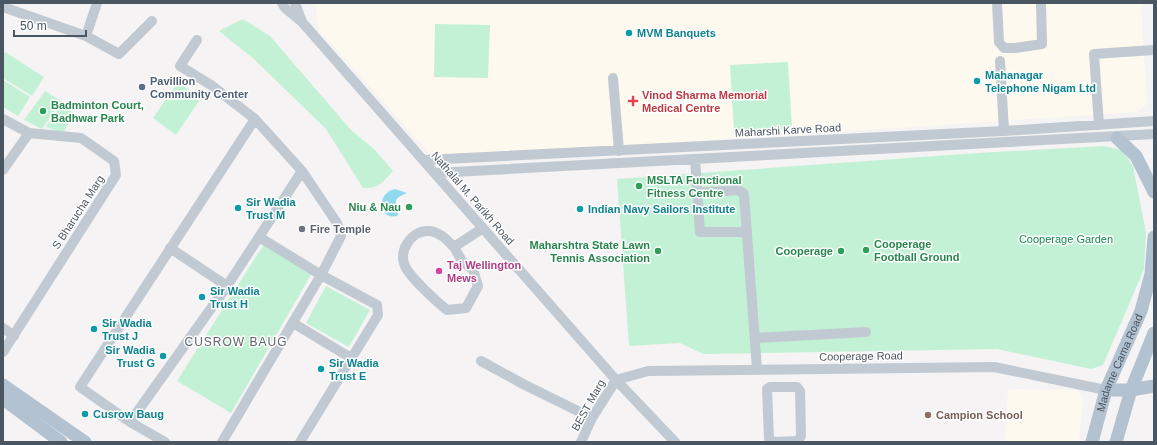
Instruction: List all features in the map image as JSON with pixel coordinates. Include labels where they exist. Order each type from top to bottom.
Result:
[{"type":"main road","points":[[1117,138],[1136,156],[1154,192]]},
{"type":"main road","name":"Madame Cama Road","points":[[1092,442],[1106,390],[1141,311],[1151,274],[1154,237]]},
{"type":"main road","name":"Madame Cama Road","points":[[1116,442],[1131,390],[1154,333]]},
{"type":"main road","points":[[3,385],[85,442]]},
{"type":"main road","points":[[1106,390],[1131,390],[1154,386]]},
{"type":"main road","points":[[3,399],[61,442]]},
{"type":"street","points":[[86,36],[97,3]]},
{"type":"street","name":"Nathalal M. Parikh Road","points":[[282,3],[302,22],[616,380],[675,442]]},
{"type":"street","name":"Nathalal M. Parikh Road","points":[[295,3],[302,22]]},
{"type":"street","points":[[997,3],[1000,42],[1004,48],[1042,44],[1041,3]]},
{"type":"street","points":[[3,7],[86,36],[119,54],[152,21]]},
{"type":"street","points":[[198,40],[180,66],[211,85],[255,119],[302,171],[337,223],[341,236],[321,275],[222,442]]},
{"type":"street","points":[[1099,125],[1094,54],[1154,50]]},
{"type":"street","points":[[1000,61],[1004,131]]},
{"type":"street","points":[[613,78],[619,151]]},
{"type":"street","points":[[3,119],[28,133],[3,170]]},
{"type":"street","points":[[165,442],[130,422],[80,387],[255,119]]},
{"type":"street","name":"Maharshi Karve Road","points":[[424,160],[1004,131],[1154,121]]},
{"type":"street","name":"S Bharucha Marg","points":[[3,352],[116,175],[114,161],[81,138],[28,133]]},
{"type":"street","points":[[435,174],[695,159],[1117,138],[1154,134]]},
{"type":"street","points":[[695,159],[700,232],[746,232]]},
{"type":"street","points":[[130,422],[227,286],[302,171]]},
{"type":"street","points":[[697,193],[742,191],[744,194],[757,369]]},
{"type":"street","points":[[454,247],[483,228]]},
{"type":"street","points":[[429,231],[442,235],[454,247],[462,261],[474,270],[478,286],[466,308],[447,310],[406,268],[403,250],[408,241],[413,237],[429,231]]},
{"type":"street","points":[[259,237],[321,275],[377,305],[378,315],[300,442]]},
{"type":"street","points":[[170,248],[227,286]]},
{"type":"street","points":[[293,323],[351,358]]},
{"type":"street","points":[[3,328],[14,336]]},
{"type":"street","points":[[755,338],[866,332]]},
{"type":"street","points":[[481,361],[523,384],[592,418]]},
{"type":"street","name":"Cooperage Road","points":[[616,380],[648,371],[994,367],[1106,390]]},
{"type":"street","points":[[783,369],[784,387]]},
{"type":"street","name":"BEST Marg","points":[[581,442],[592,418],[616,380]]},
{"type":"street","points":[[770,387],[784,387],[797,388],[800,390],[800,436],[798,441],[774,442],[769,439],[767,389],[770,387]]},
{"type":"shaded area","points":[[315,3],[1141,3],[1147,104],[1137,112],[504,154],[433,157],[319,30]]},
{"type":"shaded area","points":[[1008,389],[1077,390],[1083,399],[1079,442],[1005,442]]},
{"type":"green space","points":[[243,19],[270,36],[351,130],[375,150],[393,171],[380,184],[369,188],[363,188],[326,129],[255,60],[219,31]]},
{"type":"green space","points":[[435,24],[490,25],[488,78],[434,77]]},
{"type":"green space","points":[[5,52],[44,77],[32,96],[3,78],[3,55]]},
{"type":"green space","points":[[788,62],[792,129],[734,132],[730,65]]},
{"type":"green space","points":[[3,80],[30,97],[18,116],[3,107]]},
{"type":"green space","points":[[178,82],[201,98],[176,135],[153,118]]},
{"type":"green space","name":"Badminton Court, Badhwar Park","points":[[45,91],[61,101],[42,129],[24,120]]},
{"type":"green space","name":"Badminton Court, Badhwar Park","points":[[61,105],[74,113],[63,133],[46,127]]},
{"type":"green space","name":"Cooperage Garden","points":[[1104,146],[1122,150],[1133,166],[1146,233],[1144,269],[1103,365],[1091,369],[997,349],[703,354],[680,343],[629,346],[617,179],[978,153]]},
{"type":"green space","points":[[264,244],[312,273],[231,413],[177,381]]},
{"type":"green space","points":[[326,286],[370,310],[349,347],[306,323]]},
{"type":"water","points":[[395,189],[407,193],[396,200],[398,214],[397,216],[391,216],[386,214],[383,210],[382,200],[389,191]]},
{"type":"place","name":"MVM Banquets","points":[[629,33]]},
{"type":"place","name":"Mahanagar Telephone Nigam Ltd","points":[[977,81]]},
{"type":"place","name":"Pavillion Community Center","points":[[142,87]]},
{"type":"place","name":"Vinod Sharma Memorial Medical Centre","points":[[633,101]]},
{"type":"place","name":"Badminton Court, Badhwar Park","points":[[43,111]]},
{"type":"place","name":"MSLTA Functional Fitness Centre","points":[[639,186]]},
{"type":"place","name":"Niu & Nau","points":[[409,207]]},
{"type":"place","name":"Sir Wadia Trust M","points":[[238,208]]},
{"type":"place","name":"Indian Navy Sailors Institute","points":[[580,209]]},
{"type":"place","name":"Fire Temple","points":[[302,229]]},
{"type":"place","name":"Cooperage Football Ground","points":[[866,250]]},
{"type":"place","name":"Maharshtra State Lawn Tennis Association","points":[[658,251]]},
{"type":"place","name":"Cooperage","points":[[841,251]]},
{"type":"place","name":"Taj Wellington Mews","points":[[439,271]]},
{"type":"place","name":"Sir Wadia Trust H","points":[[202,297]]},
{"type":"place","name":"Sir Wadia Trust J","points":[[94,329]]},
{"type":"place","name":"Sir Wadia Trust G","points":[[163,356]]},
{"type":"place","name":"Sir Wadia Trust E","points":[[321,369]]},
{"type":"place","name":"Cusrow Baug","points":[[85,414]]},
{"type":"place","name":"Campion School","points":[[928,415]]},
{"type":"district","name":"CUSROW BAUG","points":[[236,342]]}]
